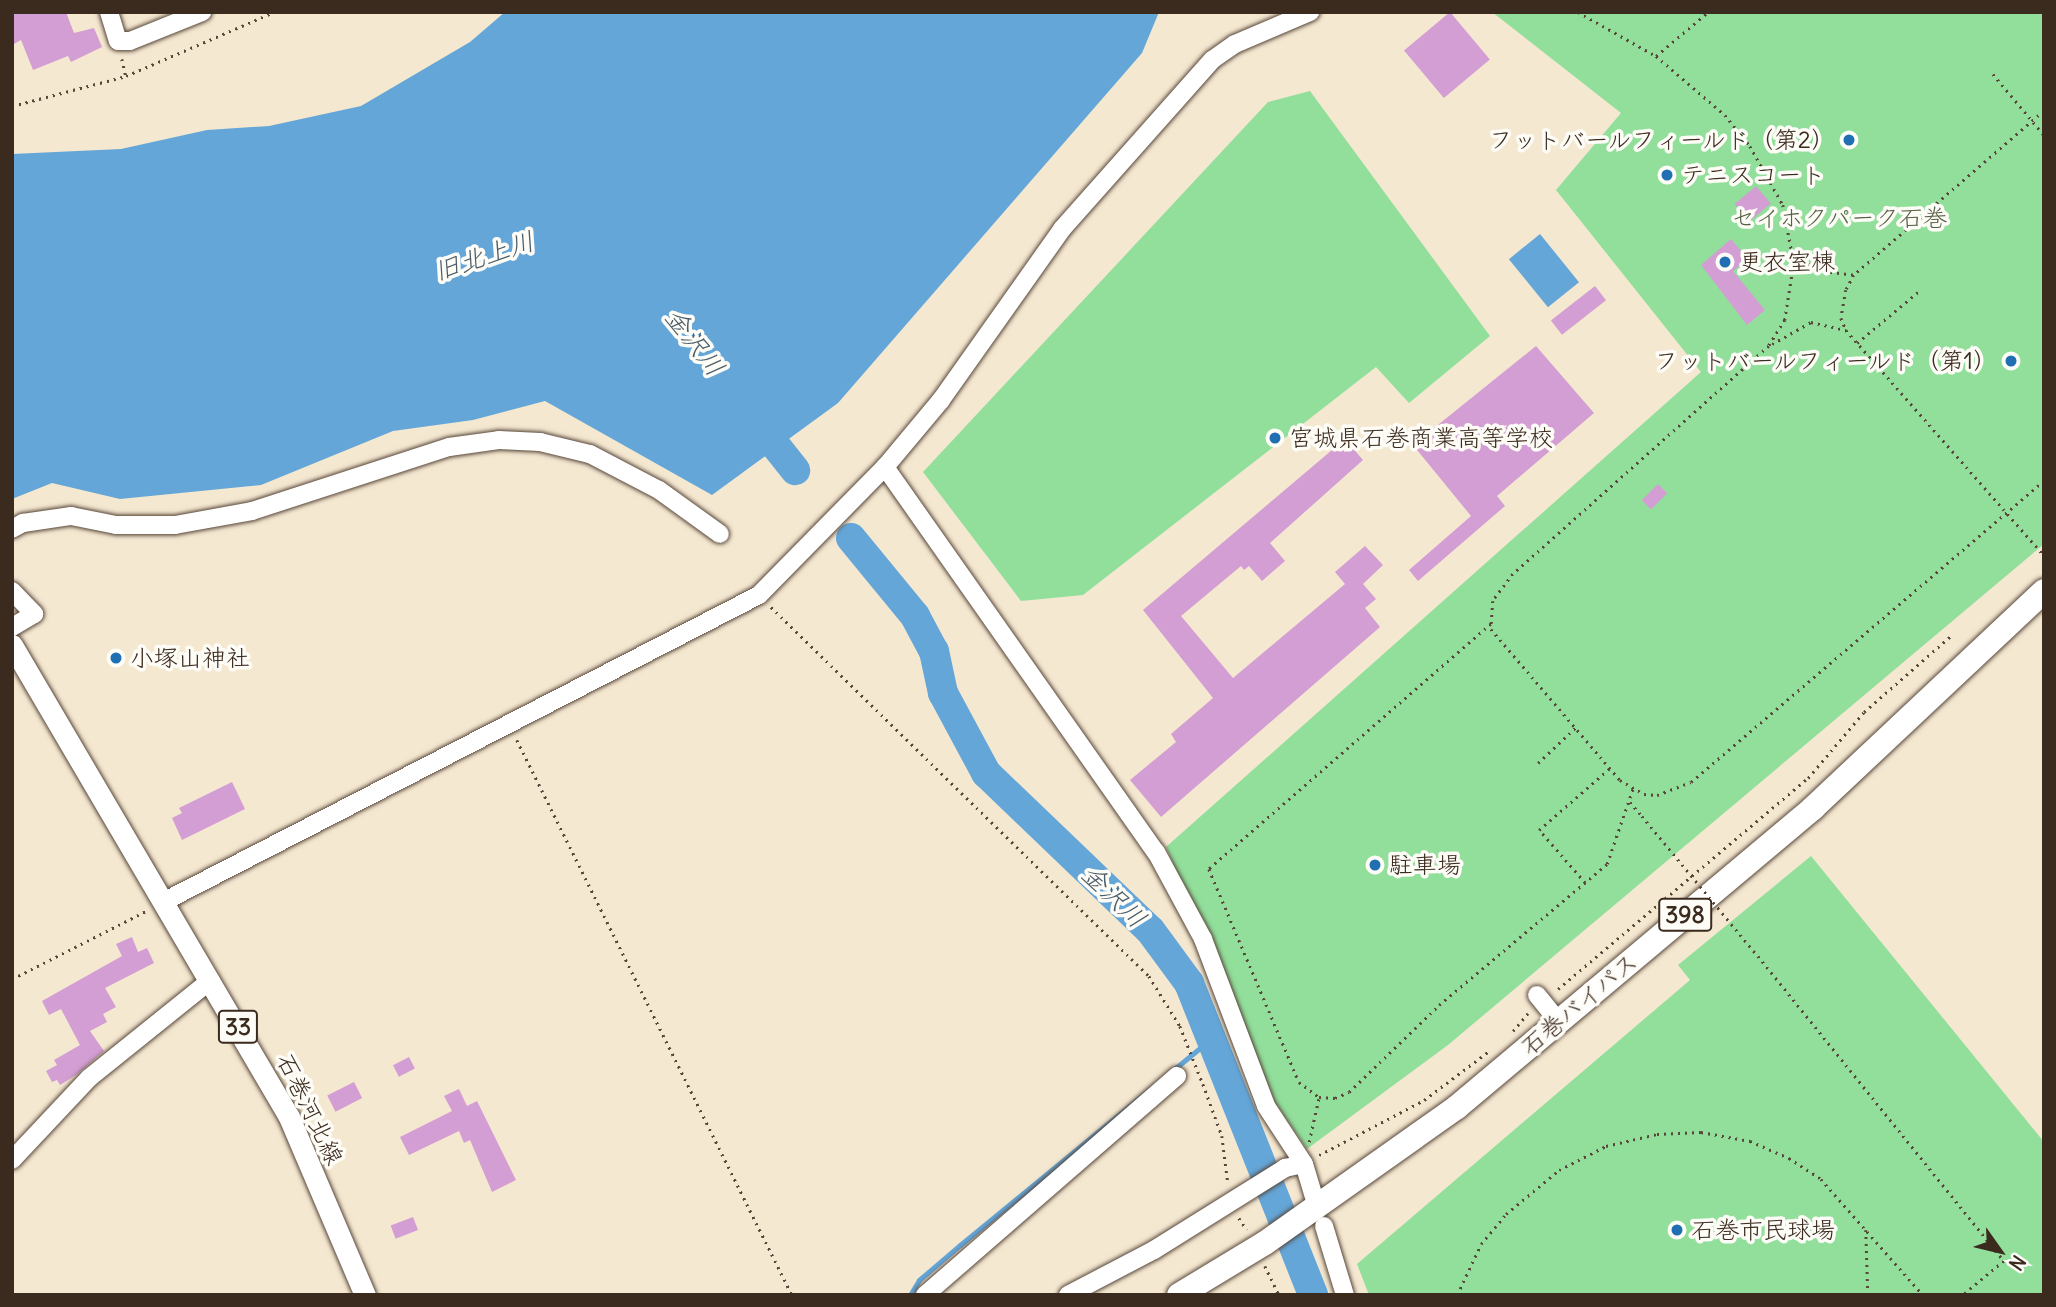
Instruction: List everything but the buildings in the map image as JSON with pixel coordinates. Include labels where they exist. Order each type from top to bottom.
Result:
[{"type":"highway","name":"石巻バイパス","points":[[1179,1295],[1262,1252],[1316,1216],[1404,1149],[1812,808],[2044,591]]},
{"type":"main road","name":"石巻河北線","points":[[12,645],[211,979],[289,1117],[365,1295]]},
{"type":"street","points":[[109,12],[118,41],[148,35],[202,12]]},
{"type":"street","points":[[163,902],[762,592],[885,467],[941,400],[1062,229],[1212,60],[1235,44],[1310,12]]},
{"type":"street","points":[[12,528],[23,523],[71,516],[116,526],[175,525],[252,511],[449,447],[499,440],[540,442],[590,454],[659,489],[720,534]]},
{"type":"street","points":[[885,467],[1156,852],[1203,939],[1266,1106],[1304,1164],[1316,1216],[1345,1295]]},
{"type":"street","points":[[12,591],[34,614],[12,626]]},
{"type":"street","points":[[12,1160],[89,1078],[211,979]]},
{"type":"street","points":[[1537,995],[1559,1021]]},
{"type":"street","points":[[925,1295],[1177,1076]]},
{"type":"street","points":[[1068,1295],[1237,1201],[1285,1168],[1304,1164]]},
{"type":"path","points":[[12,106],[126,76],[274,12]]},
{"type":"path","points":[[1577,12],[1656,57],[1725,115],[1750,146],[1783,205],[1794,256],[1793,289],[1784,320],[1769,345]]},
{"type":"path","points":[[1656,57],[1708,12]]},
{"type":"path","points":[[1993,74],[2044,135]]},
{"type":"path","points":[[2044,111],[1854,275],[1842,307],[1846,330],[2044,555]]},
{"type":"path","points":[[1794,256],[1823,271],[1854,275]]},
{"type":"path","points":[[1857,343],[1918,292]]},
{"type":"path","points":[[1846,330],[1811,322],[1769,345],[1500,587],[1493,601],[1491,624],[1575,728],[1610,768],[1633,788],[1657,795],[1691,782],[2044,481]]},
{"type":"path","points":[[762,592],[772,610],[1149,976],[1180,1026],[1222,1136],[1237,1201],[1279,1295]]},
{"type":"path","points":[[1491,624],[1209,869],[1299,1082],[1319,1097],[1335,1098],[1349,1092],[1439,1005],[1607,864],[1616,848],[1633,788]]},
{"type":"path","points":[[1558,989],[1808,778],[1864,712],[1953,634]]},
{"type":"path","points":[[509,724],[792,1295]]},
{"type":"path","points":[[1538,763],[1575,728]]},
{"type":"path","points":[[1585,883],[1539,830],[1610,768]]},
{"type":"path","points":[[1629,801],[2004,1261],[1963,1295]]},
{"type":"path","points":[[12,979],[163,902]]},
{"type":"path","points":[[1511,1034],[1528,1013]]},
{"type":"path","points":[[1304,1164],[1424,1100],[1490,1050]]},
{"type":"path","points":[[1304,1164],[1319,1097]]},
{"type":"path","points":[[1457,1295],[1480,1244],[1506,1214],[1559,1170],[1606,1146],[1657,1134],[1701,1132],[1750,1141],[1789,1158],[1821,1179],[1923,1295]]},
{"type":"path","points":[[1866,1230],[1868,1295]]},
{"type":"green space","name":"セイホクパーク石巻","points":[[1492,12],[2044,12],[2044,544],[1448,1045],[1307,1149],[1276,1104],[1166,847],[1701,372],[1556,190],[1621,113]]},
{"type":"green space","points":[[1310,91],[1490,336],[1409,403],[1376,367],[1083,595],[1021,601],[923,472],[1268,102]]},
{"type":"green space","points":[[1811,856],[2044,1142],[2044,1295],[1369,1295],[1357,1264],[1690,980],[1678,965]]},
{"type":"water","name":"旧北上川","points":[[505,12],[1159,12],[1142,53],[838,403],[712,495],[545,401],[473,420],[393,431],[261,485],[120,499],[52,483],[12,499],[12,154],[121,149],[207,130],[269,126],[361,106],[470,42]]},
{"type":"water","points":[[1540,234],[1579,282],[1548,307],[1509,259]]},
{"type":"waterway","name":"金沢川","points":[[753,417],[795,470]]},
{"type":"waterway","name":"金沢川","points":[[851,538],[915,616],[934,651],[943,693],[986,773],[1150,930],[1189,983],[1313,1295]]},
{"type":"waterway","points":[[910,1295],[919,1280],[960,1245],[1210,1040]]},
{"type":"place","name":"フットバールフィールド（第2）","points":[[1849,140]]},
{"type":"place","name":"テニスコート","points":[[1667,175]]},
{"type":"place","name":"更衣室棟","points":[[1725,262]]},
{"type":"place","name":"フットバールフィールド（第1）","points":[[2011,361]]},
{"type":"place","name":"宮城県石巻商業高等学校","points":[[1275,438]]},
{"type":"place","name":"小塚山神社","points":[[116,658]]},
{"type":"place","name":"駐車場","points":[[1375,865]]},
{"type":"place","name":"石巻市民球場","points":[[1677,1230]]}]
